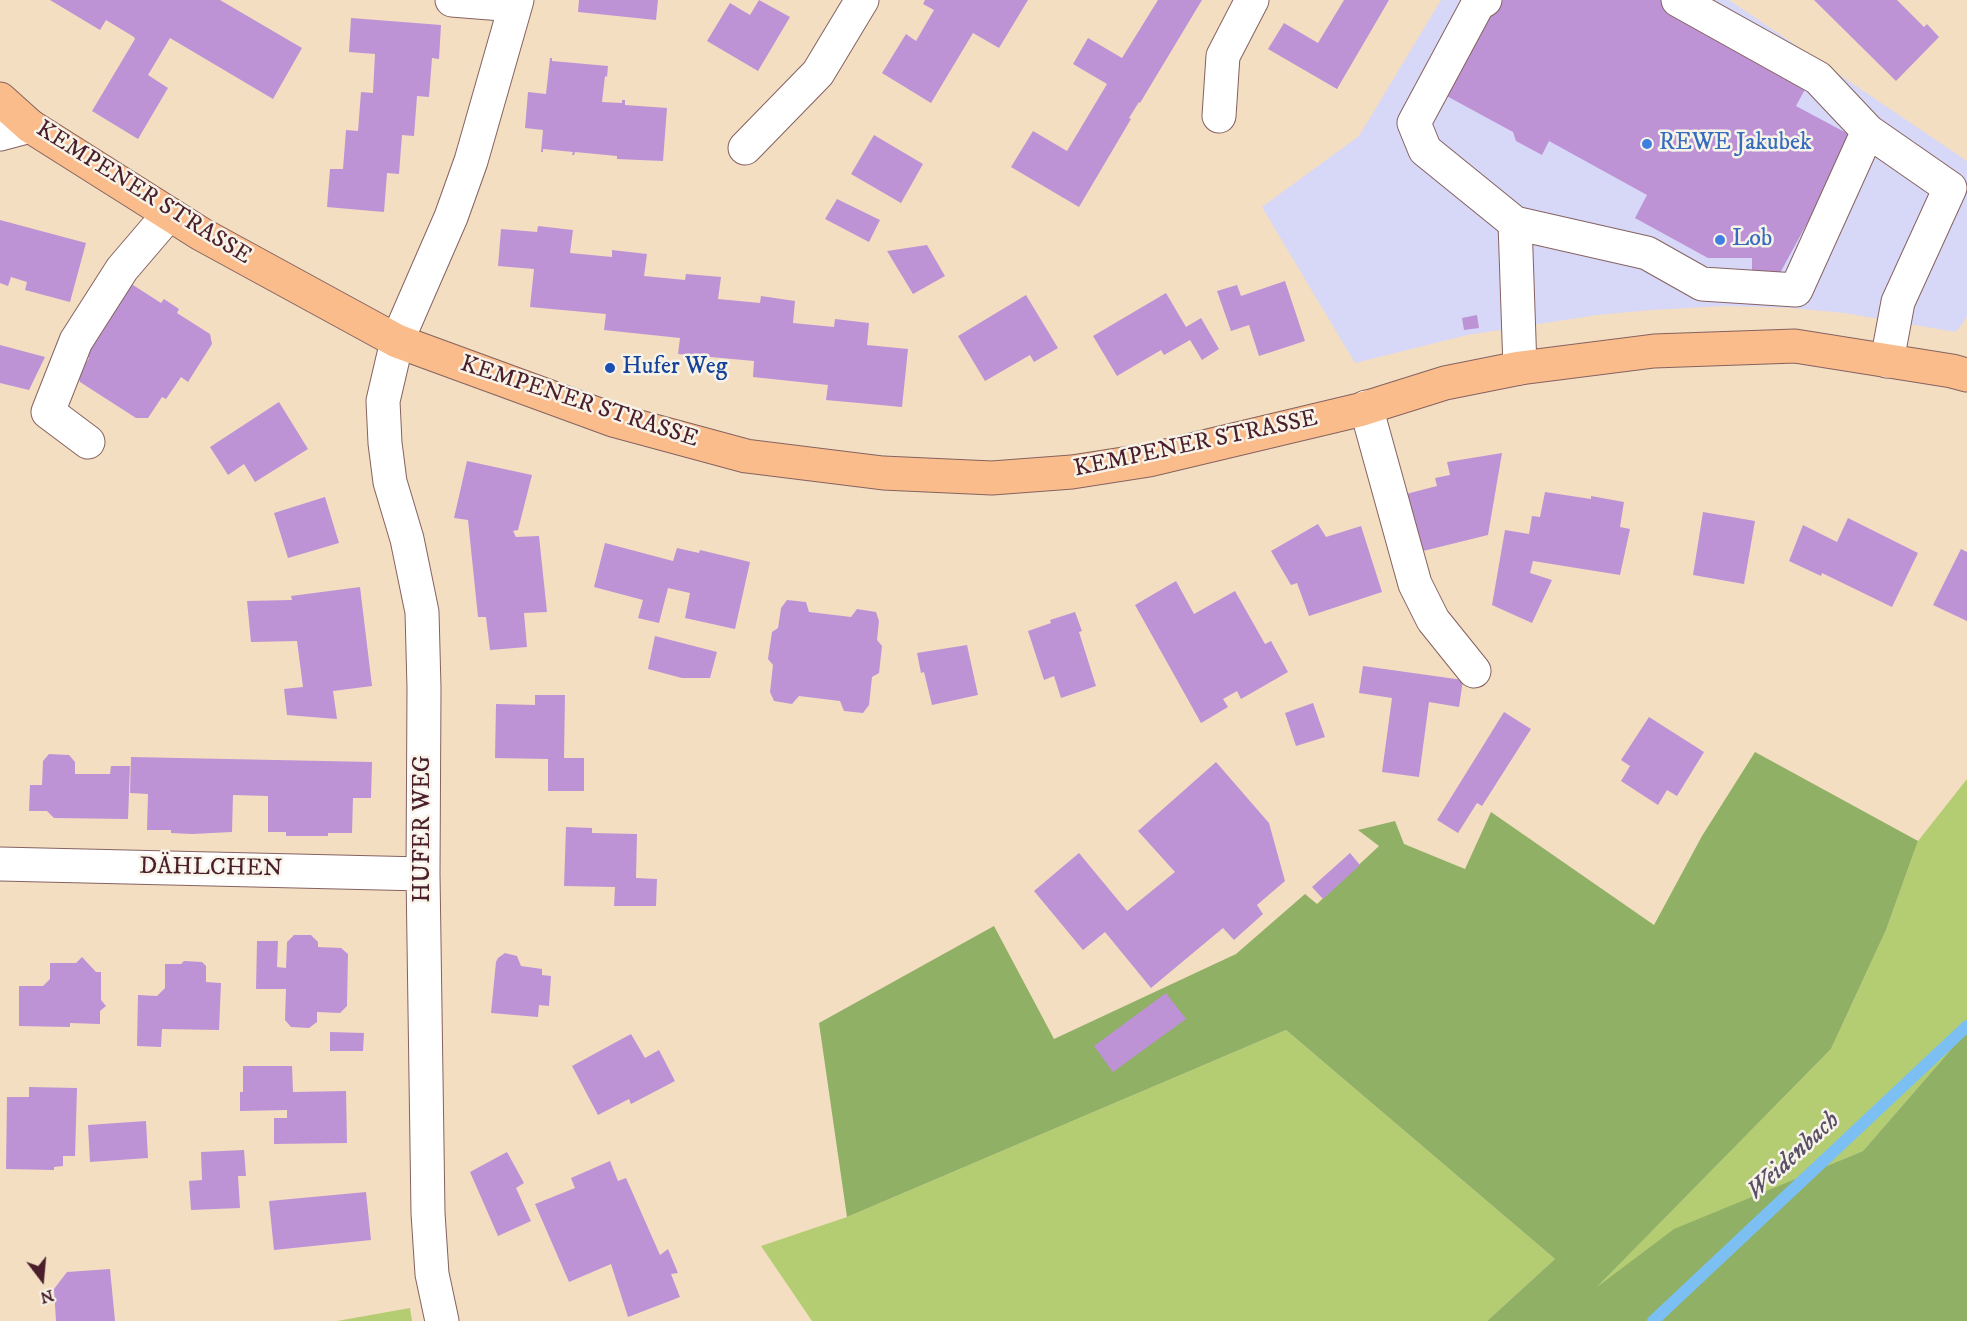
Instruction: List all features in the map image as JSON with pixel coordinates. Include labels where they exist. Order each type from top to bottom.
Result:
[{"type":"main road","name":"KEMPENER STRASSE","points":[[0,99],[15,130],[397,342],[613,420],[746,456],[883,473],[992,478],[1072,472],[1149,460],[1366,408],[1445,383],[1520,368],[1654,351],[1795,346],[1967,375]]},
{"type":"street","points":[[452,0],[516,2]]},
{"type":"street","points":[[745,148],[818,74],[862,0]]},
{"type":"street","points":[[1219,116],[1223,56],[1252,0]]},
{"type":"street","points":[[1485,0],[1478,4],[1414,123],[1425,150],[1515,223],[1647,253],[1702,284],[1796,290],[1868,131]]},
{"type":"street","points":[[1678,0],[1818,78],[1868,131],[1950,188],[1898,302],[1887,361]]},
{"type":"street","name":"HUFER WEG","points":[[442,1321],[432,1274],[428,1213],[422,612],[407,539],[390,482],[384,443],[383,400],[397,342],[451,217],[471,161],[516,2]]},
{"type":"street","points":[[88,442],[48,412],[76,341],[122,269],[169,214]]},
{"type":"street","points":[[1515,223],[1520,368]]},
{"type":"street","points":[[1366,408],[1415,584],[1433,620],[1474,671]]},
{"type":"street","name":"DÄHLCHEN","points":[[0,864],[423,874]]},
{"type":"shaded area","points":[[1441,0],[1729,0],[1967,161],[1967,317],[1956,332],[1844,313],[1792,308],[1726,306],[1651,310],[1597,315],[1467,335],[1355,363],[1262,207],[1359,136]]},
{"type":"green space","points":[[1755,752],[1918,841],[1886,930],[1831,1049],[1597,1287],[1674,1229],[1863,1151],[1967,1031],[1967,1321],[1487,1321],[1555,1259],[1286,1030],[847,1217],[819,1023],[994,926],[1054,1039],[1236,954],[1305,894],[1317,904],[1379,846],[1358,830],[1395,821],[1404,844],[1465,869],[1491,812],[1654,925],[1702,836]]},
{"type":"green space","points":[[1967,779],[1967,1031],[1863,1151],[1675,1229],[1593,1291],[1831,1049],[1886,930],[1918,841]]},
{"type":"green space","points":[[1286,1030],[1555,1259],[1487,1321],[812,1321],[761,1246],[847,1217]]},
{"type":"green space","points":[[410,1308],[412,1321],[337,1321]]},
{"type":"building","points":[[50,0],[220,0],[302,48],[273,99],[170,38],[148,75],[168,88],[138,139],[92,111],[135,39],[134,37],[106,20],[100,30]]},
{"type":"building","points":[[579,0],[658,0],[656,20],[578,12]]},
{"type":"building","points":[[759,0],[790,17],[758,71],[707,41],[730,3],[750,15]]},
{"type":"building","points":[[925,0],[1028,0],[999,48],[973,33],[931,103],[882,73],[906,34],[916,41],[934,10],[923,4]]},
{"type":"building","points":[[1158,0],[1202,0],[1129,118],[1131,119],[1079,207],[1011,167],[1033,131],[1067,151],[1107,84],[1073,64],[1088,38],[1122,58]]},
{"type":"building","points":[[1344,0],[1389,0],[1337,89],[1268,49],[1284,23],[1318,43]]},
{"type":"building","points":[[1503,0],[1666,0],[1811,78],[1796,106],[1854,137],[1780,273],[1752,273],[1752,258],[1708,258],[1635,218],[1647,195],[1549,141],[1542,155],[1516,141],[1513,132],[1443,94],[1491,7]]},
{"type":"building","points":[[1814,0],[1897,0],[1924,27],[1927,24],[1939,37],[1896,81]]},
{"type":"building","points":[[351,18],[441,25],[439,59],[432,58],[429,97],[417,96],[414,136],[402,135],[399,174],[387,173],[384,212],[327,207],[330,169],[343,169],[346,130],[358,131],[361,92],[373,93],[375,54],[349,52]]},
{"type":"building","points":[[550,58],[552,61],[608,66],[602,102],[622,103],[622,100],[625,100],[625,105],[667,108],[663,161],[617,159],[617,156],[575,152],[572,155],[573,152],[543,149],[541,152],[543,130],[525,128],[528,92],[546,94]]},
{"type":"building","points":[[874,135],[923,164],[901,203],[851,174]]},
{"type":"building","points":[[837,199],[880,220],[869,242],[825,219]]},
{"type":"building","points":[[0,220],[86,243],[70,302],[25,290],[27,282],[11,277],[8,286],[0,283]]},
{"type":"building","points":[[538,226],[573,230],[570,253],[612,257],[612,250],[647,254],[644,276],[685,280],[686,274],[721,277],[718,299],[760,303],[761,296],[795,301],[793,323],[834,327],[835,319],[869,323],[867,345],[908,349],[902,407],[826,400],[828,385],[753,377],[754,361],[678,354],[680,338],[604,330],[606,314],[530,307],[534,269],[498,266],[501,229],[537,232]]},
{"type":"building","points":[[927,245],[945,276],[913,294],[887,251]]},
{"type":"building","points":[[1285,281],[1305,341],[1259,356],[1249,325],[1231,331],[1217,291],[1237,285],[1241,296]]},
{"type":"building","points":[[133,285],[161,303],[164,299],[179,309],[177,313],[210,334],[212,344],[188,382],[181,377],[166,399],[162,397],[148,418],[136,418],[80,382],[78,375],[89,358],[84,354],[121,287]]},
{"type":"building","points":[[1166,293],[1186,327],[1201,318],[1219,349],[1202,360],[1190,340],[1164,355],[1161,350],[1117,376],[1093,336]]},
{"type":"building","points":[[1026,295],[1058,348],[1034,362],[1030,355],[985,381],[958,336]]},
{"type":"building","points":[[1477,315],[1479,328],[1464,330],[1462,318]]},
{"type":"building","points":[[0,345],[45,357],[29,390],[0,383]]},
{"type":"building","points":[[279,402],[308,449],[255,482],[244,464],[228,475],[210,447]]},
{"type":"building","points":[[1502,453],[1488,535],[1419,552],[1406,494],[1437,486],[1435,478],[1450,475],[1447,462]]},
{"type":"building","points":[[467,461],[532,475],[518,530],[513,531],[516,537],[539,536],[547,612],[524,613],[527,647],[490,650],[486,617],[478,617],[468,520],[454,518]]},
{"type":"building","points":[[1545,492],[1591,499],[1591,496],[1624,502],[1620,527],[1630,529],[1620,575],[1533,561],[1530,573],[1552,580],[1532,623],[1492,605],[1505,530],[1529,534],[1532,516],[1540,517]]},
{"type":"building","points":[[325,497],[339,543],[288,558],[274,513]]},
{"type":"building","points":[[1703,512],[1755,521],[1744,584],[1693,575]]},
{"type":"building","points":[[1848,518],[1918,553],[1892,607],[1822,573],[1821,576],[1789,561],[1803,525],[1837,542]]},
{"type":"building","points":[[1318,524],[1326,537],[1361,526],[1382,592],[1309,616],[1297,583],[1291,585],[1271,551]]},
{"type":"building","points":[[605,543],[673,561],[677,548],[699,553],[700,550],[750,562],[735,629],[685,618],[690,593],[668,588],[659,623],[638,618],[643,600],[594,587]]},
{"type":"building","points":[[1961,549],[1967,552],[1967,621],[1933,605]]},
{"type":"building","points":[[1176,581],[1194,614],[1235,591],[1265,644],[1271,641],[1288,672],[1241,699],[1237,691],[1223,699],[1228,707],[1201,723],[1135,605]]},
{"type":"building","points":[[360,587],[372,686],[333,691],[337,719],[287,715],[284,689],[303,687],[297,641],[251,642],[247,601],[292,600],[291,596]]},
{"type":"building","points":[[787,600],[806,602],[809,612],[851,617],[857,609],[876,612],[879,621],[877,640],[882,646],[879,673],[872,677],[869,705],[863,713],[844,711],[840,701],[799,696],[792,704],[774,701],[770,692],[773,665],[768,659],[772,632],[778,628],[781,608]]},
{"type":"building","points":[[1075,612],[1096,686],[1061,698],[1054,676],[1044,680],[1028,631],[1051,623],[1050,620]]},
{"type":"building","points":[[655,636],[717,652],[710,678],[682,678],[648,669]]},
{"type":"building","points":[[967,645],[978,695],[932,705],[917,653]]},
{"type":"building","points":[[1363,666],[1463,680],[1459,707],[1429,702],[1419,777],[1382,772],[1392,698],[1359,693]]},
{"type":"building","points":[[535,695],[565,695],[564,758],[584,758],[584,791],[548,791],[548,759],[495,758],[496,704],[535,705]]},
{"type":"building","points":[[1313,703],[1325,737],[1296,746],[1285,713]]},
{"type":"building","points":[[1504,712],[1531,729],[1482,806],[1477,803],[1458,833],[1437,820]]},
{"type":"building","points":[[1649,717],[1704,752],[1677,796],[1667,790],[1658,805],[1621,781],[1630,766],[1621,760]]},
{"type":"building","points":[[49,754],[69,755],[75,762],[75,774],[110,774],[111,766],[130,766],[128,819],[54,818],[47,811],[29,811],[30,785],[42,785],[43,761]]},
{"type":"building","points":[[131,757],[372,762],[371,798],[353,798],[352,833],[328,833],[328,836],[286,836],[286,832],[268,832],[268,796],[233,795],[232,832],[192,834],[171,833],[171,830],[147,830],[148,794],[130,793]]},
{"type":"building","points":[[1216,762],[1269,823],[1285,881],[1257,905],[1263,914],[1234,940],[1223,928],[1151,988],[1105,932],[1083,950],[1034,891],[1079,853],[1127,911],[1175,872],[1138,831]]},
{"type":"building","points":[[566,827],[592,828],[592,833],[637,834],[636,878],[657,879],[656,906],[614,906],[615,887],[564,886]]},
{"type":"building","points":[[1350,853],[1360,865],[1323,899],[1312,887]]},
{"type":"building","points":[[294,935],[311,935],[318,942],[318,947],[341,948],[348,954],[347,1006],[340,1013],[317,1012],[317,1022],[309,1028],[291,1027],[285,1020],[286,989],[256,989],[257,941],[278,941],[277,967],[286,968],[287,942]]},
{"type":"building","points":[[505,953],[517,956],[521,966],[542,969],[542,975],[551,976],[549,1006],[539,1005],[538,1017],[491,1013],[496,962]]},
{"type":"building","points":[[82,957],[96,972],[101,972],[101,1000],[106,1006],[100,1011],[100,1024],[70,1023],[70,1027],[19,1026],[19,986],[43,986],[50,979],[50,963],[76,963]]},
{"type":"building","points":[[184,961],[202,962],[206,966],[206,982],[221,983],[219,1030],[162,1029],[161,1047],[137,1046],[138,995],[157,996],[165,988],[165,964],[181,964]]},
{"type":"building","points":[[1166,993],[1186,1019],[1113,1072],[1094,1046]]},
{"type":"building","points":[[330,1032],[364,1033],[363,1051],[330,1051]]},
{"type":"building","points":[[631,1034],[645,1058],[659,1050],[675,1081],[631,1104],[629,1099],[598,1115],[572,1066]]},
{"type":"building","points":[[243,1066],[292,1066],[293,1092],[346,1091],[347,1143],[274,1144],[274,1118],[287,1118],[287,1110],[240,1111]]},
{"type":"building","points":[[29,1087],[77,1088],[75,1156],[63,1156],[63,1166],[54,1167],[54,1170],[6,1169],[7,1097],[29,1097]]},
{"type":"building","points":[[146,1121],[148,1158],[90,1162],[88,1125]]},
{"type":"building","points":[[244,1150],[246,1176],[238,1176],[240,1208],[191,1210],[189,1181],[202,1180],[201,1152]]},
{"type":"building","points":[[507,1152],[524,1183],[516,1188],[531,1221],[498,1236],[470,1172]]},
{"type":"building","points":[[610,1161],[618,1181],[626,1178],[660,1255],[668,1249],[678,1273],[671,1274],[680,1297],[628,1317],[611,1264],[569,1282],[535,1204],[575,1188],[571,1178]]},
{"type":"building","points":[[366,1192],[371,1240],[274,1250],[269,1201]]},
{"type":"building","points":[[110,1269],[115,1321],[56,1321],[54,1289],[67,1272]]},
{"type":"waterway","name":"Weidenbach","points":[[1653,1321],[1967,1026]]},
{"type":"place","name":"REWE Jakubek","points":[[1647,144]]},
{"type":"place","name":"Lob","points":[[1720,240]]},
{"type":"place","name":"Hufer Weg","points":[[610,368]]}]
